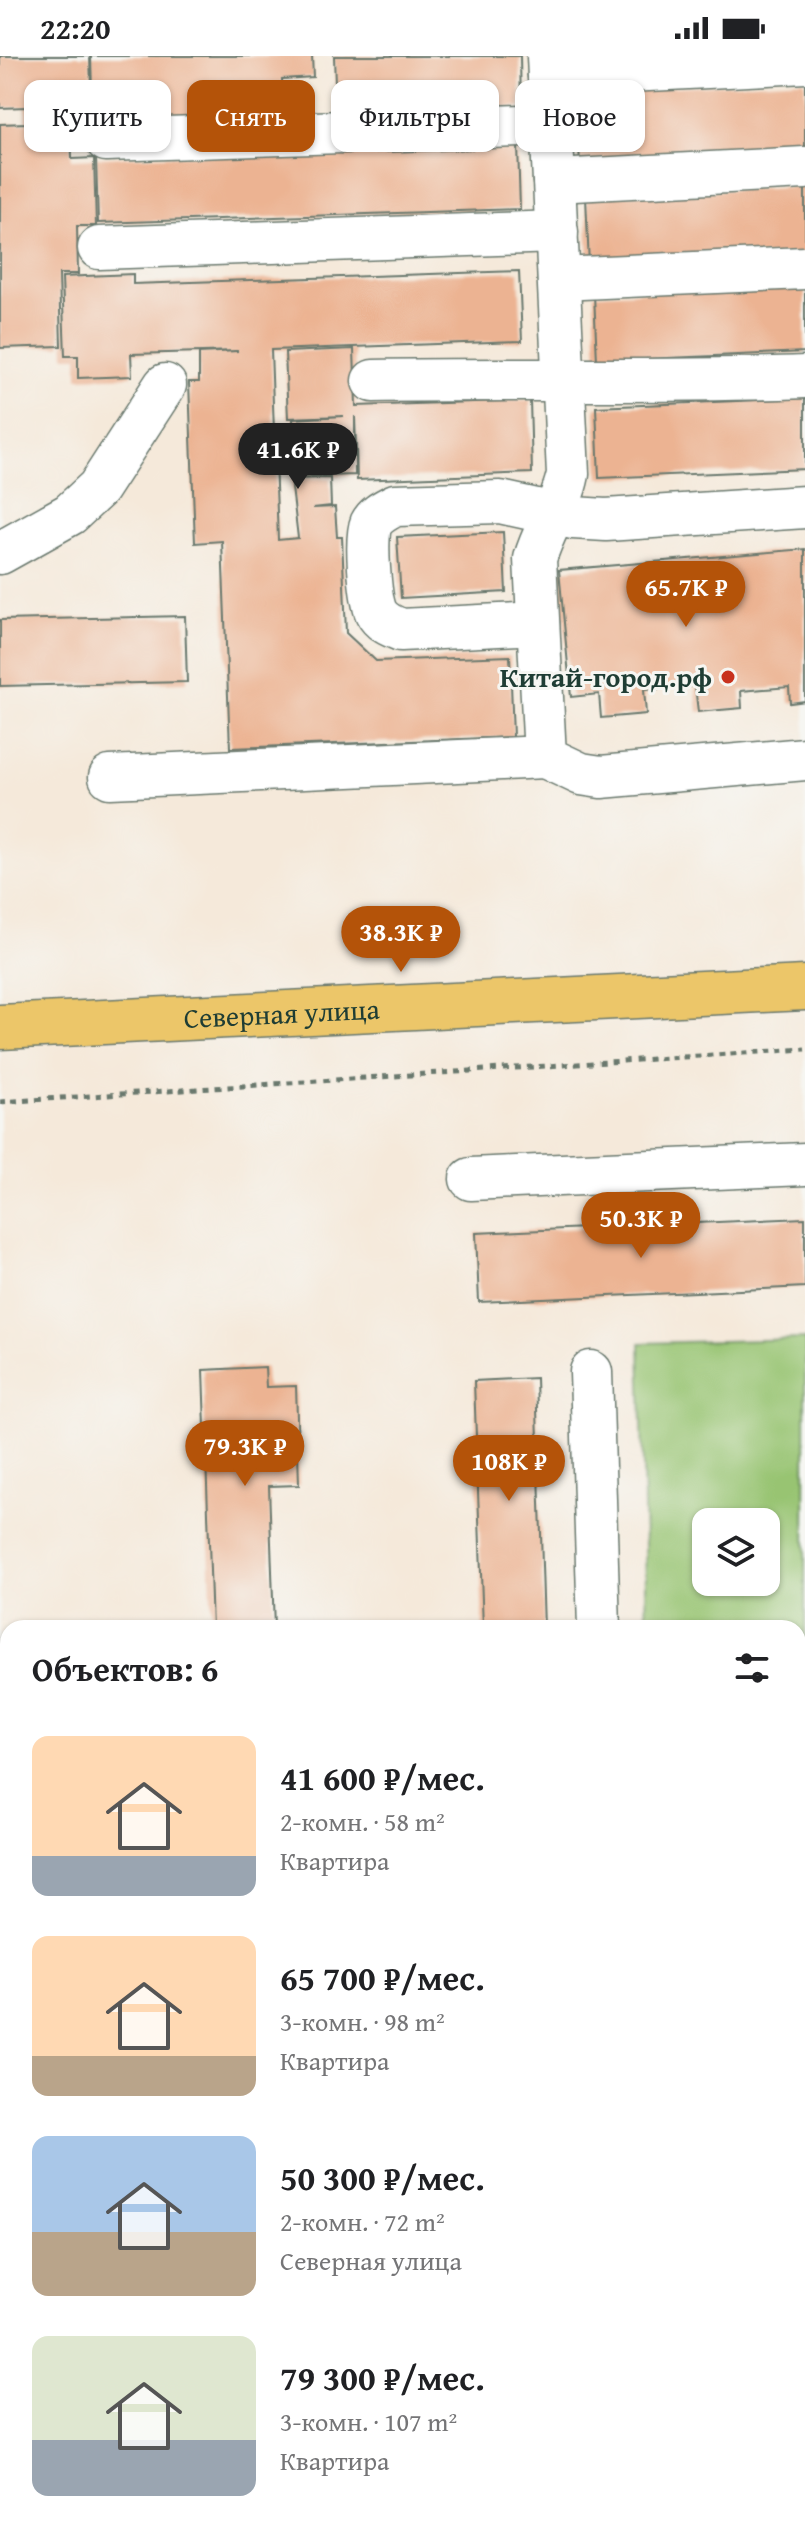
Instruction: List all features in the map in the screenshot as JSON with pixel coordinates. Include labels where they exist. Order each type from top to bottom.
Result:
[{"type":"main road","name":"Северная улица","points":[[0,1027],[805,988]]},
{"type":"lane","points":[[548,66],[805,62]]},
{"type":"lane","points":[[171,138],[515,126]]},
{"type":"lane","points":[[545,757],[535,559],[564,494],[568,474],[553,152]]},
{"type":"lane","points":[[554,181],[805,168]]},
{"type":"lane","points":[[99,248],[557,232]]},
{"type":"lane","points":[[559,279],[805,268]]},
{"type":"lane","points":[[373,381],[563,377],[659,383],[805,377]]},
{"type":"lane","points":[[0,553],[51,526],[98,488],[165,385]]},
{"type":"lane","points":[[538,623],[401,630],[387,625],[377,614],[373,598],[369,540],[371,525],[380,513],[395,505],[500,502],[553,514],[606,520],[805,507]]},
{"type":"lane","points":[[110,777],[545,757],[581,774],[601,777],[805,759]]},
{"type":"lane","points":[[471,1179],[805,1164]]},
{"type":"lane","points":[[591,1372],[599,1620]]},
{"type":"path","points":[[0,1102],[805,1049]]},
{"type":"green space","points":[[805,1339],[805,1620],[647,1620],[640,1343]]},
{"type":"building","points":[[0,56],[90,56],[91,80],[24,80],[24,107],[0,108]]},
{"type":"building","points":[[91,56],[312,56],[313,77],[187,80],[187,121],[171,121],[171,80],[92,80]]},
{"type":"building","points":[[334,56],[520,56],[520,80],[515,80],[515,107],[499,107],[499,80],[335,80]]},
{"type":"building","points":[[805,80],[805,152],[580,164],[579,152],[645,152],[645,88]]},
{"type":"building","points":[[24,123],[24,152],[72,152],[72,159],[94,158],[96,226],[77,226],[78,274],[59,274],[61,346],[0,348],[0,124]]},
{"type":"building","points":[[515,145],[515,152],[518,152],[520,209],[98,223],[96,158],[331,151],[499,152],[499,146]]},
{"type":"building","points":[[805,186],[805,254],[589,265],[586,197]]},
{"type":"building","points":[[519,271],[522,341],[271,350],[278,540],[298,538],[291,479],[330,478],[331,506],[313,508],[335,507],[337,537],[342,537],[346,633],[376,661],[510,656],[513,737],[230,748],[222,541],[195,543],[189,382],[199,382],[199,353],[238,351],[131,354],[132,376],[78,378],[78,356],[65,356],[62,277],[133,274],[133,284]]},
{"type":"building","points":[[805,284],[805,352],[597,361],[594,294]]},
{"type":"building","points":[[354,349],[356,406],[530,400],[532,473],[357,480],[355,416],[355,475],[295,477],[293,419],[344,416],[288,418],[285,352]]},
{"type":"building","points":[[805,398],[805,469],[599,478],[596,407]]},
{"type":"building","points":[[503,532],[506,592],[401,598],[397,537]]},
{"type":"building","points":[[805,549],[805,701],[790,703],[789,687],[741,691],[742,708],[698,712],[695,686],[644,690],[646,714],[601,718],[599,694],[571,697],[559,570]]},
{"type":"building","points":[[185,616],[187,682],[0,686],[0,620]]},
{"type":"building","points":[[805,1218],[805,1287],[479,1302],[476,1233]]},
{"type":"building","points":[[265,1367],[266,1387],[296,1386],[299,1485],[269,1486],[274,1620],[212,1620],[203,1370]]},
{"type":"building","points":[[536,1378],[544,1620],[483,1620],[474,1381]]},
{"type":"place","name":"Китай-город.рф","points":[[728,677]]}]
